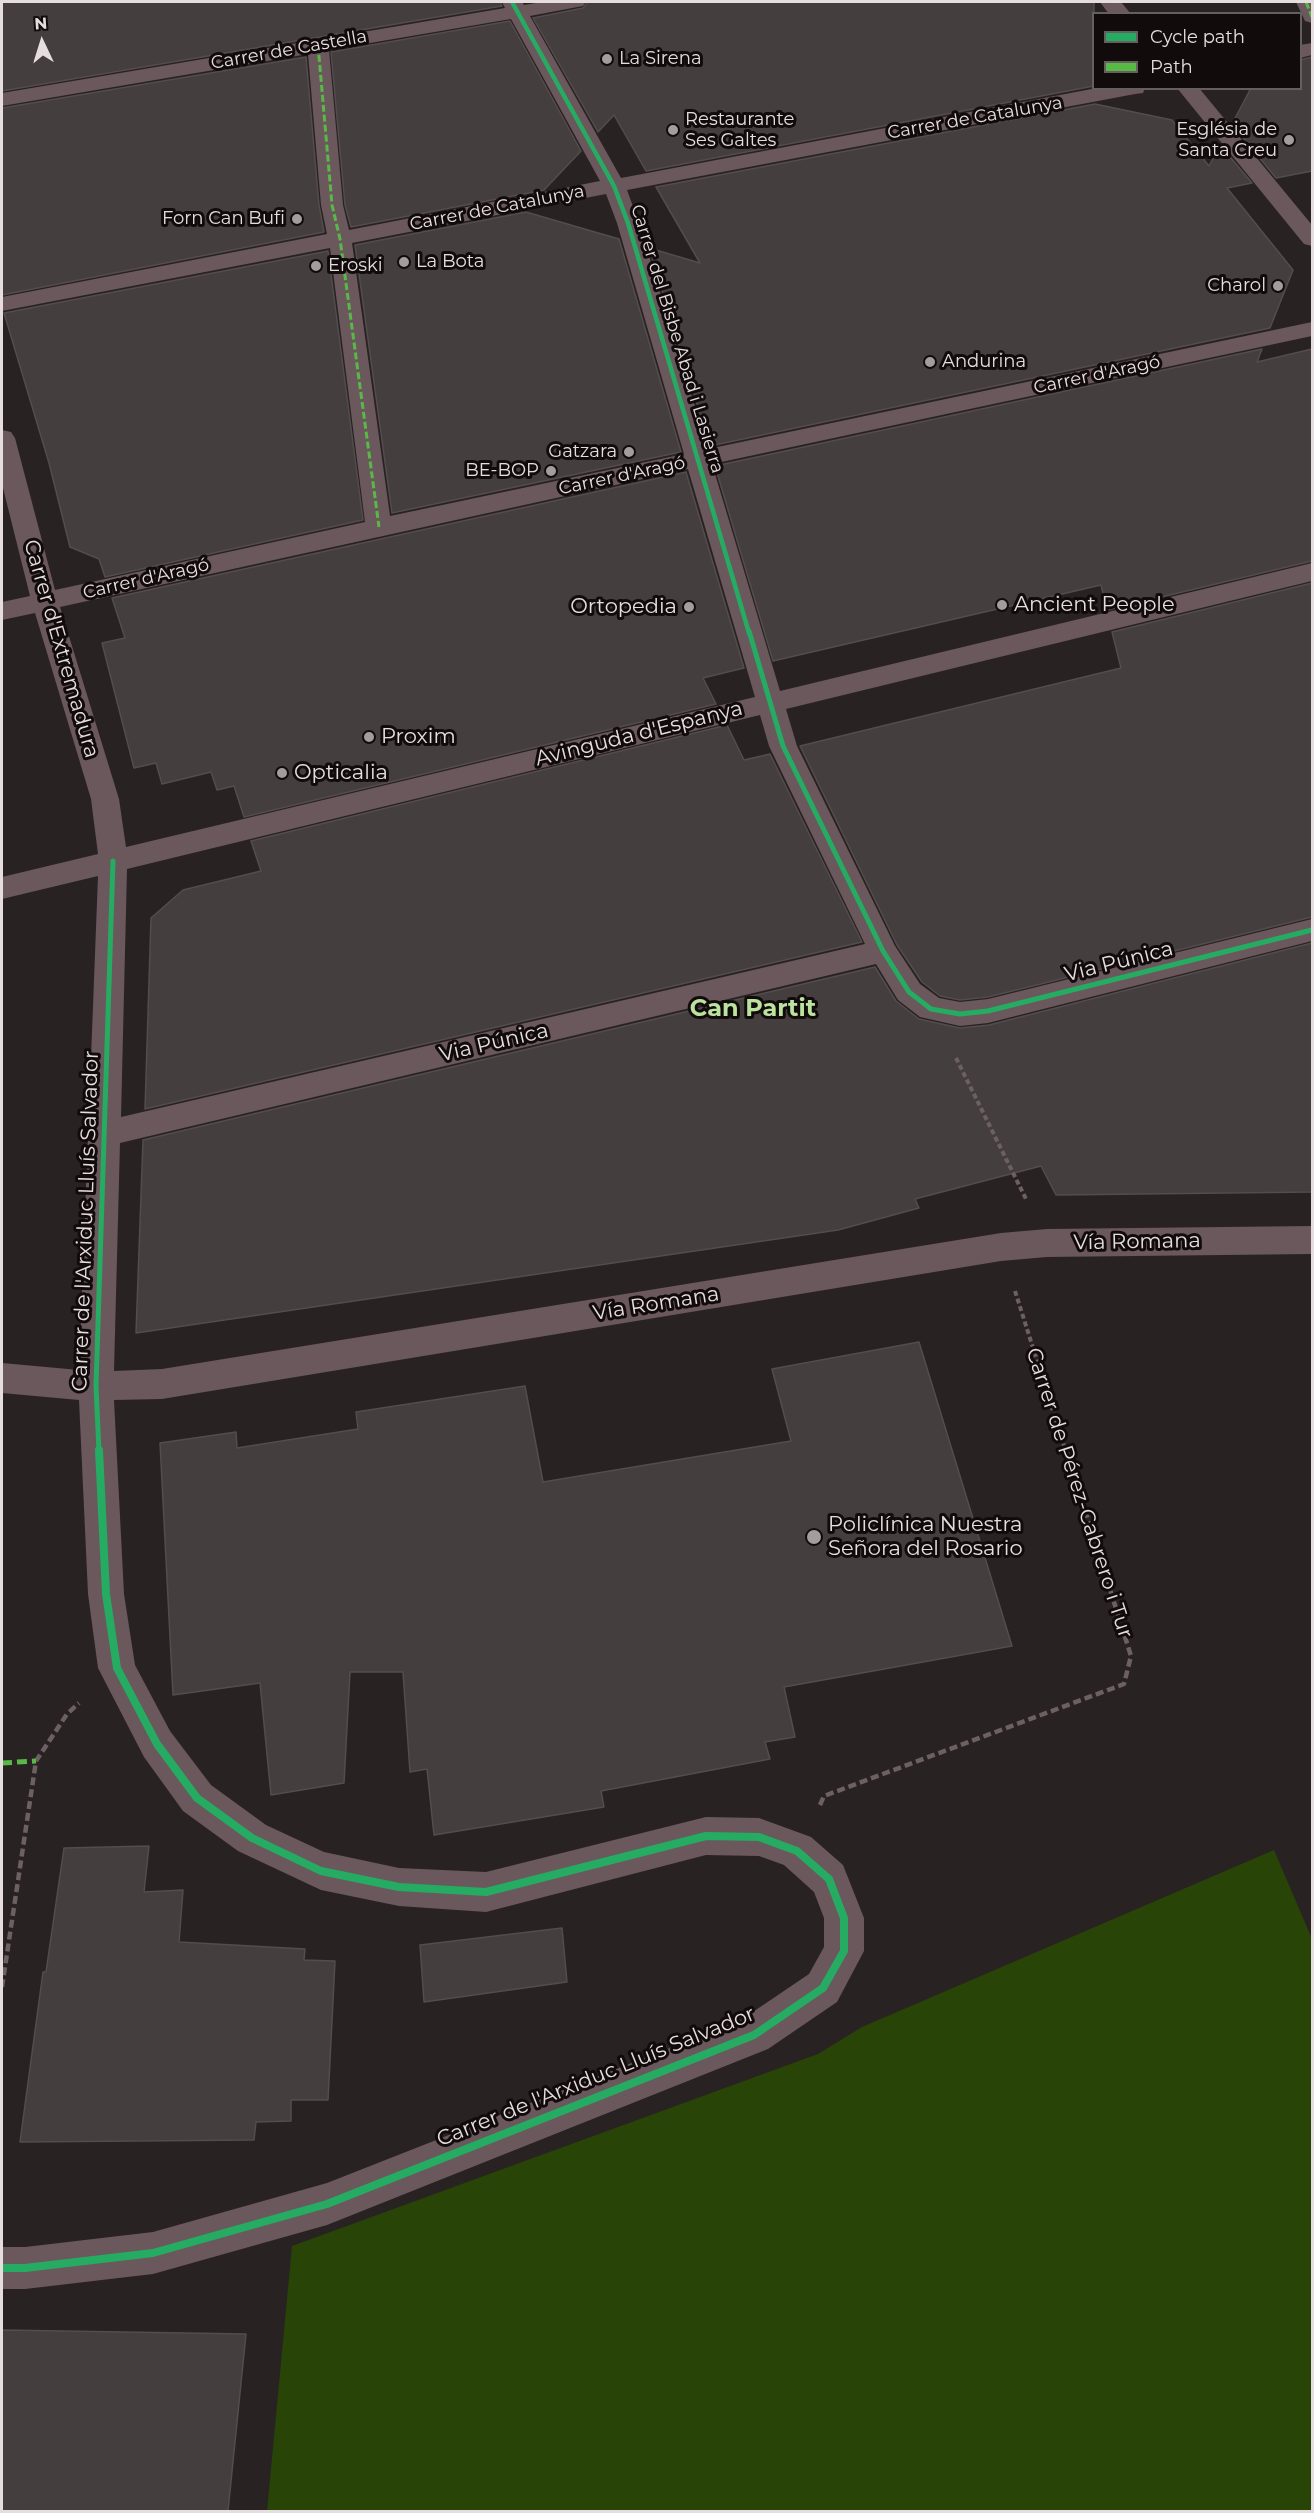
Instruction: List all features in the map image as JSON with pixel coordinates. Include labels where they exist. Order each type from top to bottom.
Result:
[{"type":"street","name":"Carrer de Castella","points":[[2,99],[318,45],[515,7],[576,2]]},
{"type":"street","points":[[1306,2],[1312,17]]},
{"type":"street","name":"Carrer del Bisbe Abad i Lasierra","points":[[515,7],[614,186],[628,224],[772,702]]},
{"type":"street","points":[[318,45],[332,205],[340,239],[380,527]]},
{"type":"street","name":"Carrer de Catalunya","points":[[2,304],[1124,90]]},
{"type":"street","points":[[1189,90],[1312,239]]},
{"type":"street","name":"Carrer d'Aragó","points":[[2,610],[380,527],[1312,329]]},
{"type":"street","name":"Carrer d'Extremadura","points":[[2,438],[45,601],[105,798],[113,861]]},
{"type":"street","name":"Avinguda d'Espanya","points":[[2,888],[1312,572]]},
{"type":"street","points":[[772,702],[783,746],[793,769],[883,951],[909,992],[932,1009]]},
{"type":"street","name":"Carrer de l'Arxiduc Lluís Salvador","points":[[2,2268],[25,2268],[153,2253],[327,2204],[754,2035],[823,1988],[844,1951],[844,1918],[829,1879],[797,1851],[759,1837],[706,1836],[486,1892],[399,1887],[321,1872],[252,1838],[197,1798],[157,1744],[117,1668],[106,1594],[96,1386],[113,861]]},
{"type":"street","name":"Via Púnica","points":[[932,1009],[960,1014],[988,1011],[1312,930]]},
{"type":"street","name":"Via Púnica","points":[[104,1134],[883,951]]},
{"type":"street","name":"Vía Romana","points":[[2,1378],[96,1386],[162,1384],[1001,1247],[1047,1243],[1312,1240]]},
{"type":"path","points":[[932,1009],[1047,1243]]},
{"type":"path","points":[[2,1987],[36,1761],[68,1714],[117,1668]]},
{"type":"green space","points":[[1274,1850],[1312,1939],[1312,2511],[267,2511],[292,2246],[818,2054],[862,2027]]},
{"type":"building","points":[[2,2],[500,2],[502,6],[2,91]]},
{"type":"building","points":[[588,2],[1094,2],[1092,86],[646,171],[614,115],[598,132],[533,18],[583,8]]},
{"type":"building","points":[[510,21],[581,151],[544,190],[351,227],[345,205],[331,52]]},
{"type":"building","points":[[306,57],[319,205],[324,232],[2,295],[2,108]]},
{"type":"building","name":"Església de Santa Creu","points":[[1312,57],[1312,171],[1276,178],[1232,124],[1250,90],[1302,90],[1302,60]]},
{"type":"building","points":[[1095,104],[1172,120],[1209,166],[1220,145],[1252,183],[1227,188],[1293,270],[1270,328],[710,446],[649,248],[700,263],[656,187]]},
{"type":"building","points":[[526,212],[619,239],[681,452],[392,513],[355,245]]},
{"type":"building","points":[[328,251],[363,520],[105,577],[99,559],[70,547],[49,463],[4,313]]},
{"type":"building","points":[[1262,349],[1257,362],[1312,349],[1312,561],[1107,610],[1101,585],[773,661],[715,466]]},
{"type":"building","points":[[686,472],[744,668],[703,678],[716,704],[244,817],[234,786],[217,790],[211,772],[162,784],[156,763],[134,768],[102,643],[125,638],[112,598]]},
{"type":"building","points":[[1312,583],[1312,917],[988,997],[960,1000],[940,996],[922,982],[897,945],[800,746],[1121,668],[1112,632]]},
{"type":"building","points":[[727,725],[744,760],[770,754],[862,942],[145,1109],[151,918],[183,890],[261,871],[251,841]]},
{"type":"building","points":[[1312,943],[1312,1192],[1056,1195],[1041,1166],[915,1199],[919,1208],[838,1230],[136,1333],[143,1140],[875,967],[896,1001],[919,1019],[960,1028],[989,1025]]},
{"type":"building","points":[[919,1342],[1012,1646],[784,1687],[795,1737],[765,1742],[770,1759],[601,1791],[604,1807],[434,1835],[427,1769],[410,1772],[403,1672],[350,1672],[344,1783],[271,1795],[260,1683],[173,1695],[160,1443],[236,1432],[237,1448],[358,1429],[356,1412],[525,1386],[543,1482],[791,1441],[772,1369]]},
{"type":"building","points":[[149,1846],[144,1892],[183,1890],[179,1942],[305,1949],[304,1960],[335,1961],[328,2100],[291,2100],[291,2121],[256,2122],[254,2140],[20,2142],[43,1972],[46,1972],[64,1848]]},
{"type":"building","points":[[562,1928],[567,1982],[424,2002],[420,1945]]},
{"type":"building","points":[[2,2330],[246,2334],[228,2511],[2,2511]]},
{"type":"marked path","points":[[1306,2],[1312,17]]},
{"type":"marked path","points":[[318,45],[332,205],[340,239],[379,527]]},
{"type":"marked path","points":[[2,1763],[36,1761]]},
{"type":"cycle path","points":[[512,2],[614,186],[628,223],[783,746],[883,951],[909,992],[931,1009],[960,1014],[988,1011],[1312,930]]},
{"type":"cycle path","points":[[2,2268],[25,2268],[153,2253],[327,2204],[754,2035],[823,1988],[844,1951],[844,1918],[829,1879],[797,1851],[759,1837],[706,1836],[486,1892],[399,1887],[321,1871],[252,1838],[197,1798],[157,1744],[117,1668],[106,1594],[96,1386],[113,861]]},
{"type":"place","name":"La Sirena","points":[[607,59]]},
{"type":"place","name":"Restaurante Ses Galtes","points":[[673,130]]},
{"type":"place","name":"Església de Santa Creu","points":[[1289,140]]},
{"type":"place","name":"Forn Can Bufi","points":[[297,219]]},
{"type":"place","name":"La Bota","points":[[404,262]]},
{"type":"place","name":"Eroski","points":[[316,266]]},
{"type":"place","name":"Charol","points":[[1278,286]]},
{"type":"place","name":"Andurina","points":[[930,362]]},
{"type":"place","name":"Gatzara","points":[[629,452]]},
{"type":"place","name":"BE-BOP","points":[[551,471]]},
{"type":"place","name":"Ancient People","points":[[1002,605]]},
{"type":"place","name":"Ortopedia","points":[[689,607]]},
{"type":"place","name":"Proxim","points":[[369,737]]},
{"type":"place","name":"Opticalia","points":[[282,773]]},
{"type":"place","name":"Policlínica Nuestra Señora del Rosario","points":[[814,1537]]},
{"type":"district","name":"Can Partit","points":[[753,1009]]}]
